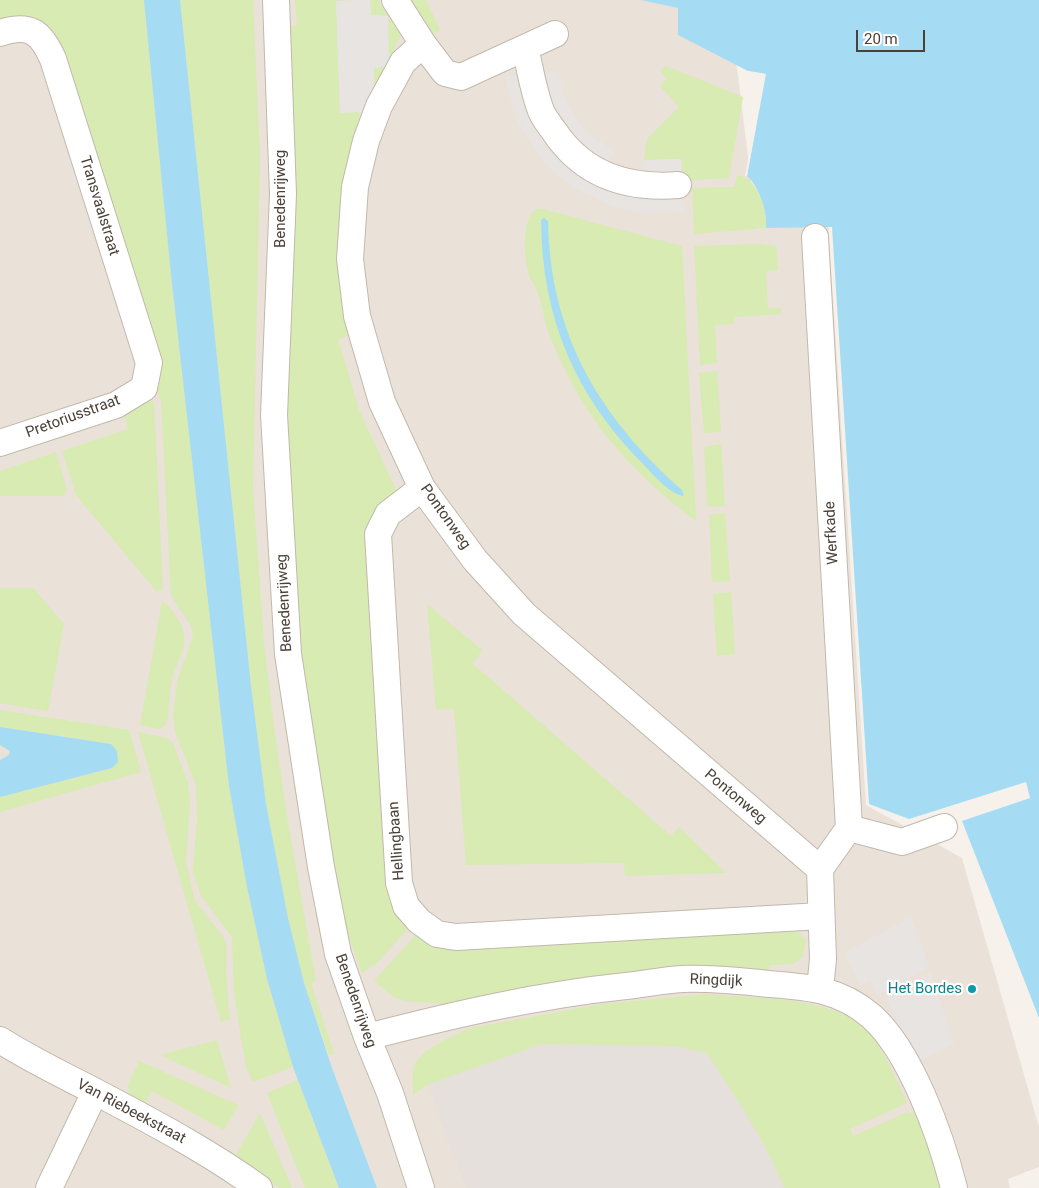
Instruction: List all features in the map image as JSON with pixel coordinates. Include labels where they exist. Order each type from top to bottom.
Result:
[{"type":"street","name":"Benedenrijweg","points":[[276,0],[284,194],[274,415],[288,654],[321,867],[338,954],[367,1037],[390,1093],[421,1188]]},
{"type":"street","points":[[395,0],[423,44],[445,73],[461,77],[555,34]]},
{"type":"street","name":"Transvaalstraat","points":[[0,33],[12,30],[32,30],[45,41],[53,59],[149,363],[144,388]]},
{"type":"street","name":"Pontonweg","points":[[423,44],[404,62],[380,106],[366,141],[355,187],[350,259],[356,316],[382,402],[422,488],[475,560],[524,614],[820,869]]},
{"type":"street","points":[[525,48],[540,110],[565,147],[592,169],[630,184],[654,187],[678,185]]},
{"type":"street","name":"Werfkade","points":[[815,237],[849,828]]},
{"type":"street","name":"Pretoriusstraat","points":[[0,443],[116,405],[144,388]]},
{"type":"street","name":"Hellingbaan","points":[[422,488],[388,514],[378,534],[399,883],[406,906],[419,921],[437,934],[456,936],[821,916]]},
{"type":"street","points":[[820,988],[823,959],[820,869],[849,828],[902,842],[944,827]]},
{"type":"street","name":"Ringdijk","points":[[367,1037],[456,1014],[570,992],[654,982],[692,980],[820,988],[847,1000],[870,1015],[885,1029],[902,1056],[925,1102],[954,1188]]},
{"type":"street","name":"Van Riebeekstraat","points":[[0,1040],[29,1059],[95,1092],[219,1159],[259,1188]]},
{"type":"street","points":[[50,1188],[95,1092]]},
{"type":"shaded area","points":[[0,0],[716,0],[736,60],[757,229],[827,207],[866,805],[962,858],[1039,1127],[1039,1167],[1008,1179],[1010,1188],[0,1188]]},
{"type":"shaded area","points":[[370,0],[371,15],[388,16],[389,67],[374,68],[374,86],[379,88],[363,115],[357,112],[340,113],[336,1]]},
{"type":"shaded area","points":[[558,71],[563,95],[579,123],[590,135],[615,151],[607,166],[641,177],[644,160],[681,159],[684,211],[640,212],[615,207],[575,189],[552,171],[538,154],[516,118],[505,76]]},
{"type":"shaded area","points":[[911,917],[929,967],[878,995],[870,980],[861,986],[844,953]]},
{"type":"shaded area","points":[[931,973],[954,1044],[918,1062],[885,998]]},
{"type":"shaded area","points":[[541,1044],[674,1046],[707,1053],[748,1116],[774,1163],[784,1188],[466,1188],[427,1085]]},
{"type":"green space","points":[[0,0],[144,0],[171,275],[229,786],[247,887],[267,979],[293,1067],[253,1082],[246,1068],[234,994],[232,937],[201,896],[193,872],[197,821],[196,785],[175,732],[173,714],[178,678],[193,636],[191,626],[171,596],[161,400],[155,388],[57,43],[0,23]]},
{"type":"green space","points":[[180,0],[253,0],[260,157],[253,489],[264,642],[286,811],[316,981],[311,983],[334,1054],[329,1055],[304,983],[288,918],[266,804],[251,686]]},
{"type":"green space","points":[[295,0],[352,0],[336,1],[340,113],[357,112],[363,115],[354,334],[338,339],[359,410],[398,494],[384,508],[412,924],[377,963],[362,973],[338,907],[307,709],[294,578],[286,439],[290,327],[289,26],[297,26]]},
{"type":"green space","points":[[370,0],[378,0],[401,35],[393,52],[398,56],[379,88],[374,86],[374,67],[389,67],[388,16],[371,15]]},
{"type":"green space","points":[[406,0],[426,0],[440,30],[430,36]]},
{"type":"green space","points":[[666,66],[743,97],[729,178],[682,181],[681,159],[644,160],[647,139],[679,107],[660,86],[667,79],[660,71]]},
{"type":"green space","points":[[737,175],[751,182],[760,195],[765,212],[766,228],[694,234],[692,188],[734,187]]},
{"type":"green space","points":[[536,209],[543,209],[682,246],[696,521],[650,483],[610,441],[578,394],[564,367],[549,333],[526,261],[525,231],[527,222]]},
{"type":"green space","points":[[760,244],[776,246],[778,270],[766,271],[768,308],[781,308],[781,314],[735,317],[733,324],[715,325],[717,363],[700,365],[694,246]]},
{"type":"green space","points":[[717,371],[721,432],[704,433],[699,373]]},
{"type":"green space","points":[[151,397],[154,404],[163,588],[157,592],[76,495],[62,451],[128,429],[124,412]]},
{"type":"green space","points":[[721,444],[725,506],[710,507],[707,505],[704,447]]},
{"type":"green space","points":[[56,452],[67,490],[63,496],[0,496],[0,471]]},
{"type":"green space","points":[[725,513],[730,581],[714,582],[712,581],[709,515]]},
{"type":"green space","points":[[0,588],[33,588],[64,624],[48,711],[0,703]]},
{"type":"green space","points":[[731,592],[735,654],[717,656],[713,594]]},
{"type":"green space","points":[[162,601],[171,608],[182,627],[184,642],[172,680],[167,721],[165,726],[159,729],[140,725]]},
{"type":"green space","points":[[427,604],[482,650],[473,664],[671,836],[679,827],[726,873],[625,876],[624,863],[466,865],[454,709],[436,710]]},
{"type":"green space","points":[[0,710],[129,730],[141,772],[0,812],[0,797],[112,768],[118,761],[111,744],[0,727]]},
{"type":"green space","points":[[138,732],[167,738],[173,743],[188,783],[190,799],[186,863],[195,901],[224,938],[227,948],[226,972],[230,1019],[221,1022]]},
{"type":"green space","points":[[795,926],[796,932],[801,934],[806,940],[803,956],[794,964],[769,965],[768,972],[445,1004],[406,1001],[395,998],[374,981],[419,931]]},
{"type":"green space","points":[[706,994],[793,1001],[815,1005],[855,1021],[869,1033],[881,1049],[907,1103],[850,1129],[853,1136],[908,1112],[909,1114],[917,1110],[944,1188],[784,1188],[759,1135],[707,1053],[674,1046],[541,1044],[427,1085],[413,1095],[413,1070],[422,1055],[438,1044],[470,1028],[602,1004]]},
{"type":"green space","points":[[217,1040],[231,1088],[160,1055]]},
{"type":"green space","points":[[137,1060],[238,1105],[224,1130],[152,1091],[143,1107],[130,1100],[128,1084],[138,1064]]},
{"type":"green space","points":[[298,1080],[339,1188],[305,1188],[267,1093]]},
{"type":"green space","points":[[260,1113],[292,1188],[280,1188],[232,1162]]},
{"type":"water","points":[[144,0],[180,0],[251,686],[266,804],[288,918],[304,983],[332,1068],[377,1188],[339,1188],[293,1067],[267,979],[247,887],[229,786],[171,275]]},
{"type":"water","points":[[641,0],[1039,0],[1039,1018],[962,821],[1030,798],[1026,782],[909,819],[869,804],[832,227],[766,228],[762,200],[756,187],[747,176],[765,74],[748,71],[678,35],[678,8]]},
{"type":"water","points":[[544,218],[548,221],[551,262],[558,300],[569,337],[585,370],[604,403],[626,433],[652,462],[682,490],[684,496],[679,495],[663,484],[620,439],[599,412],[582,384],[567,354],[556,323],[548,290],[543,256],[541,220]]},
{"type":"water","points":[[0,727],[111,744],[117,751],[118,762],[112,768],[0,797],[0,760],[9,755],[10,751],[0,745]]},
{"type":"pier","points":[[748,71],[766,74],[747,176],[745,176],[763,76],[747,73]]},
{"type":"place","name":"Het Bordes","points":[[972,989]]}]
